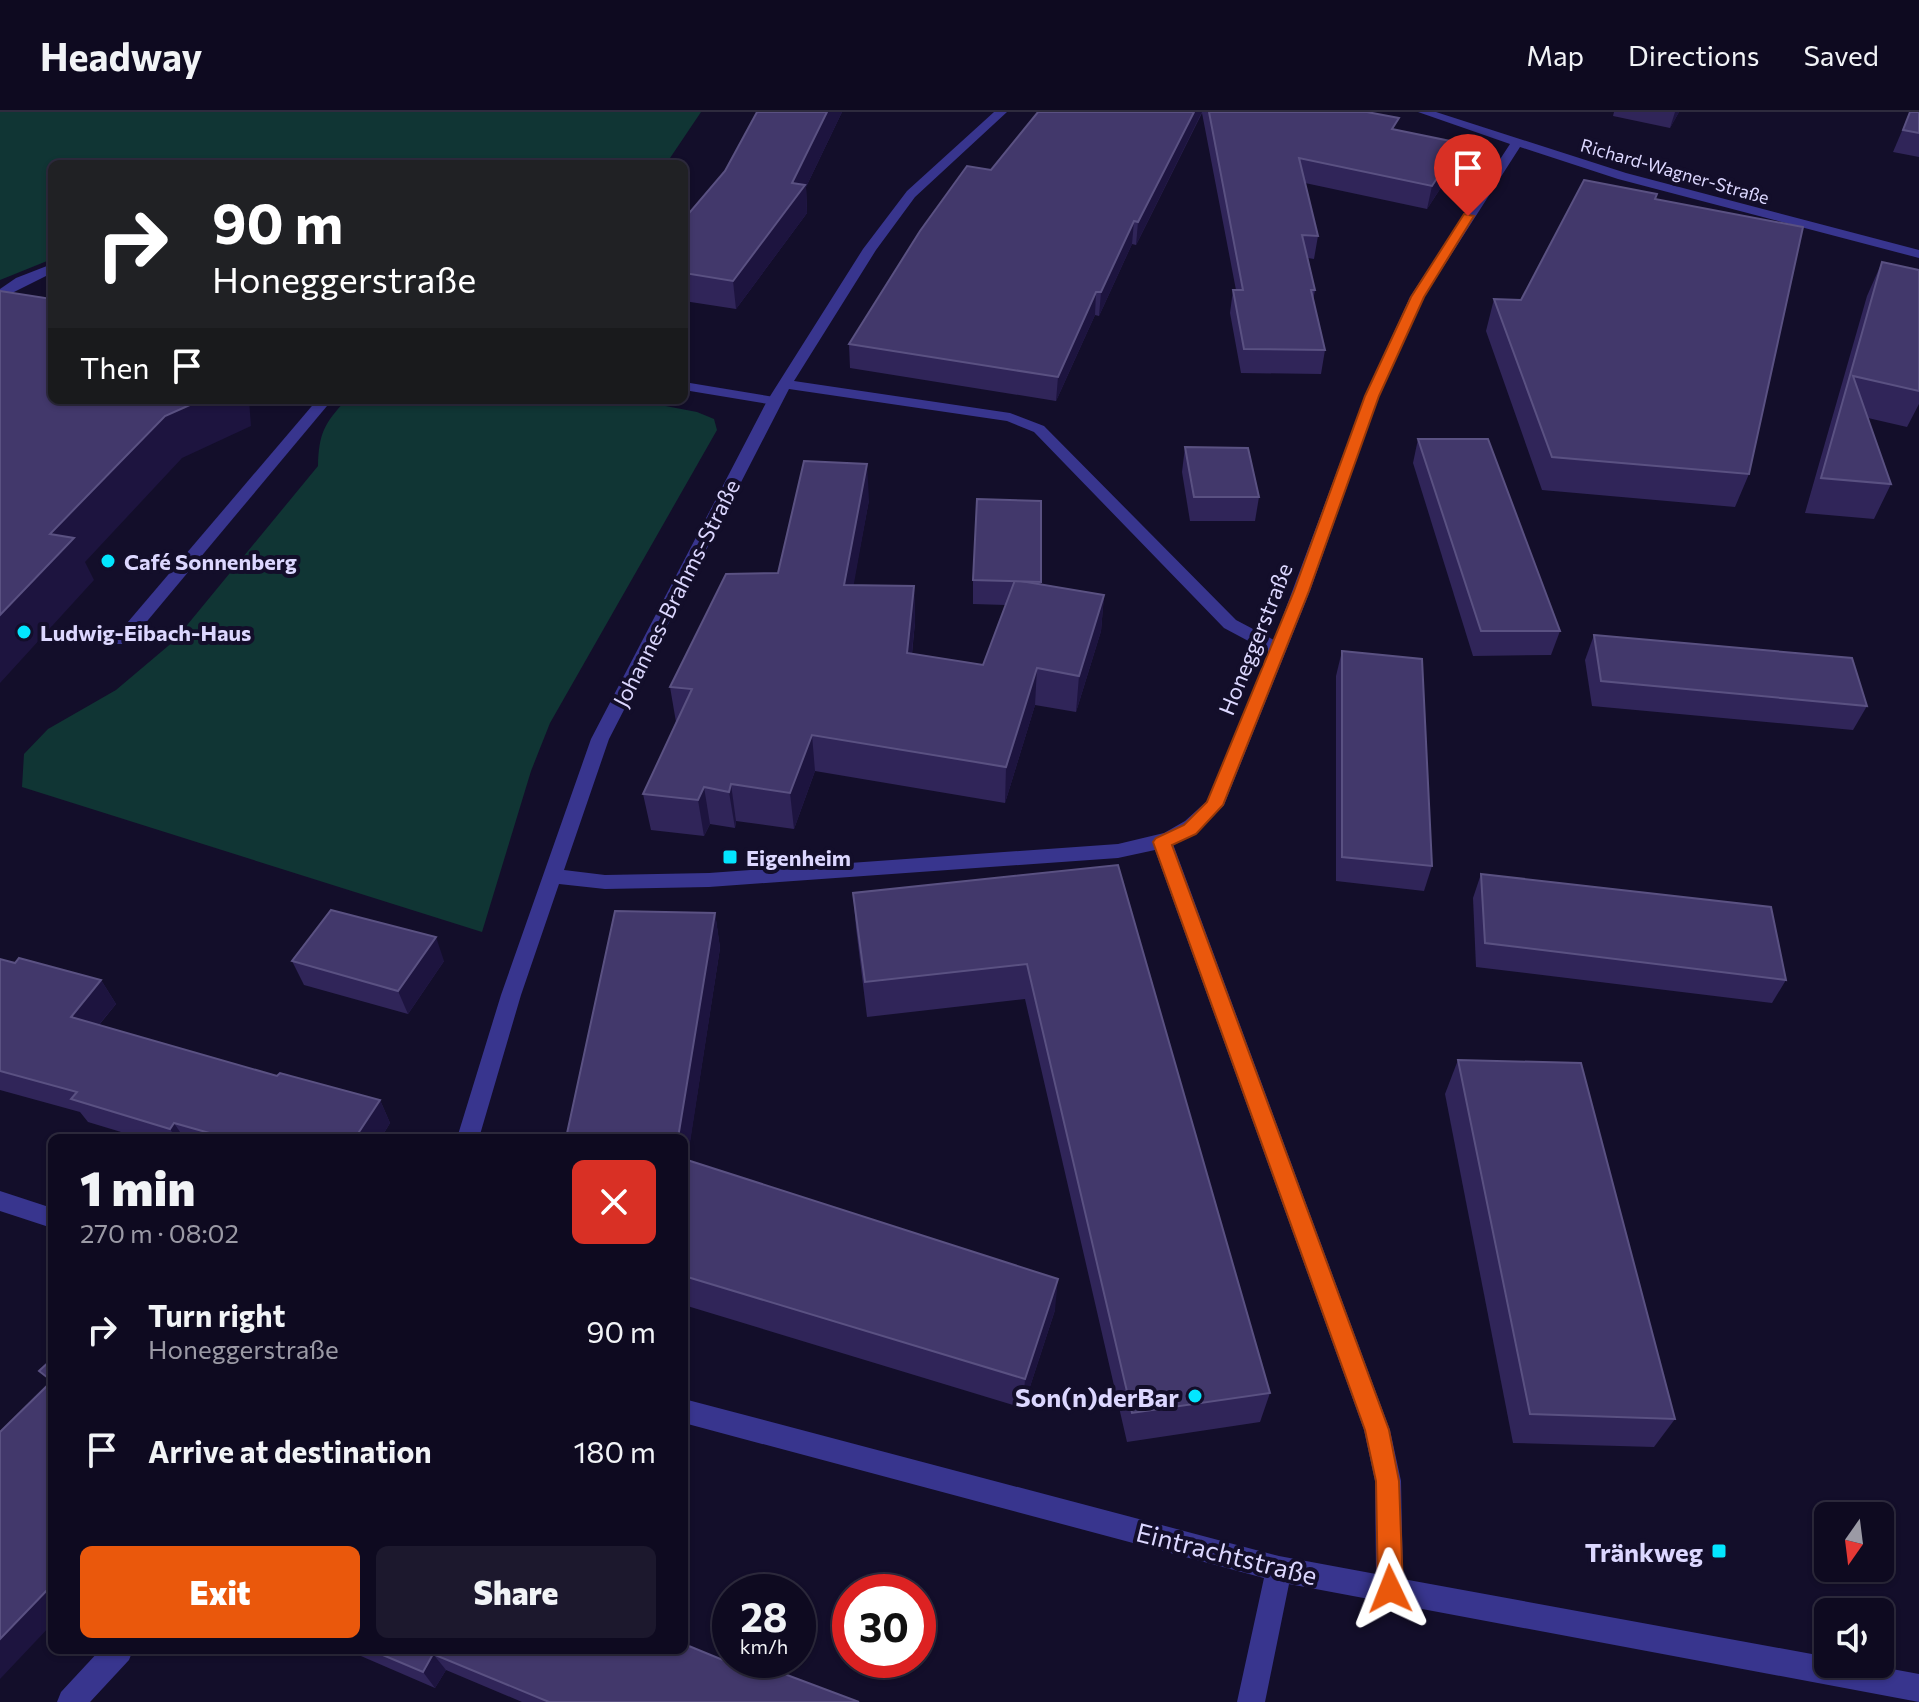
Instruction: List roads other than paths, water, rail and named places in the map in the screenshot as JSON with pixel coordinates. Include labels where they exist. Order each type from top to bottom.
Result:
[{"type":"street","name":"Johannes-Brahms-Straße","points":[[469,1134],[551,876],[600,739],[774,401],[870,249],[911,194],[1001,112]]},
{"type":"street","name":"Richard-Wagner-Straße","points":[[1424,112],[1622,176],[1919,254]]},
{"type":"street","name":"Honeggerstraße","points":[[551,876],[605,882],[709,880],[1118,851],[1162,842],[1190,830],[1215,805],[1302,591],[1372,396],[1417,297],[1516,143]]},
{"type":"street","points":[[0,295],[21,281],[48,270]]},
{"type":"street","points":[[785,384],[1027,422],[1039,429],[1230,624],[1277,649]]},
{"type":"street","points":[[688,387],[774,401]]},
{"type":"street","points":[[122,640],[322,404]]},
{"type":"street","points":[[1162,842],[1377,1430],[1388,1481],[1390,1589]]},
{"type":"street","points":[[0,1201],[48,1217]]},
{"type":"street","name":"Eintrachtstraße","points":[[688,1412],[1279,1569],[1919,1688]]},
{"type":"street","points":[[1251,1702],[1279,1569]]},
{"type":"street","points":[[71,1702],[115,1654]]},
{"type":"place","name":"Café Sonnenberg","points":[[108,561]]},
{"type":"place","name":"Ludwig-Eibach-Haus","points":[[24,632]]},
{"type":"place","name":"Eigenheim","points":[[730,857]]},
{"type":"place","name":"Son(n)derBar","points":[[1195,1396]]},
{"type":"place","name":"Tränkweg","points":[[1719,1551]]}]
